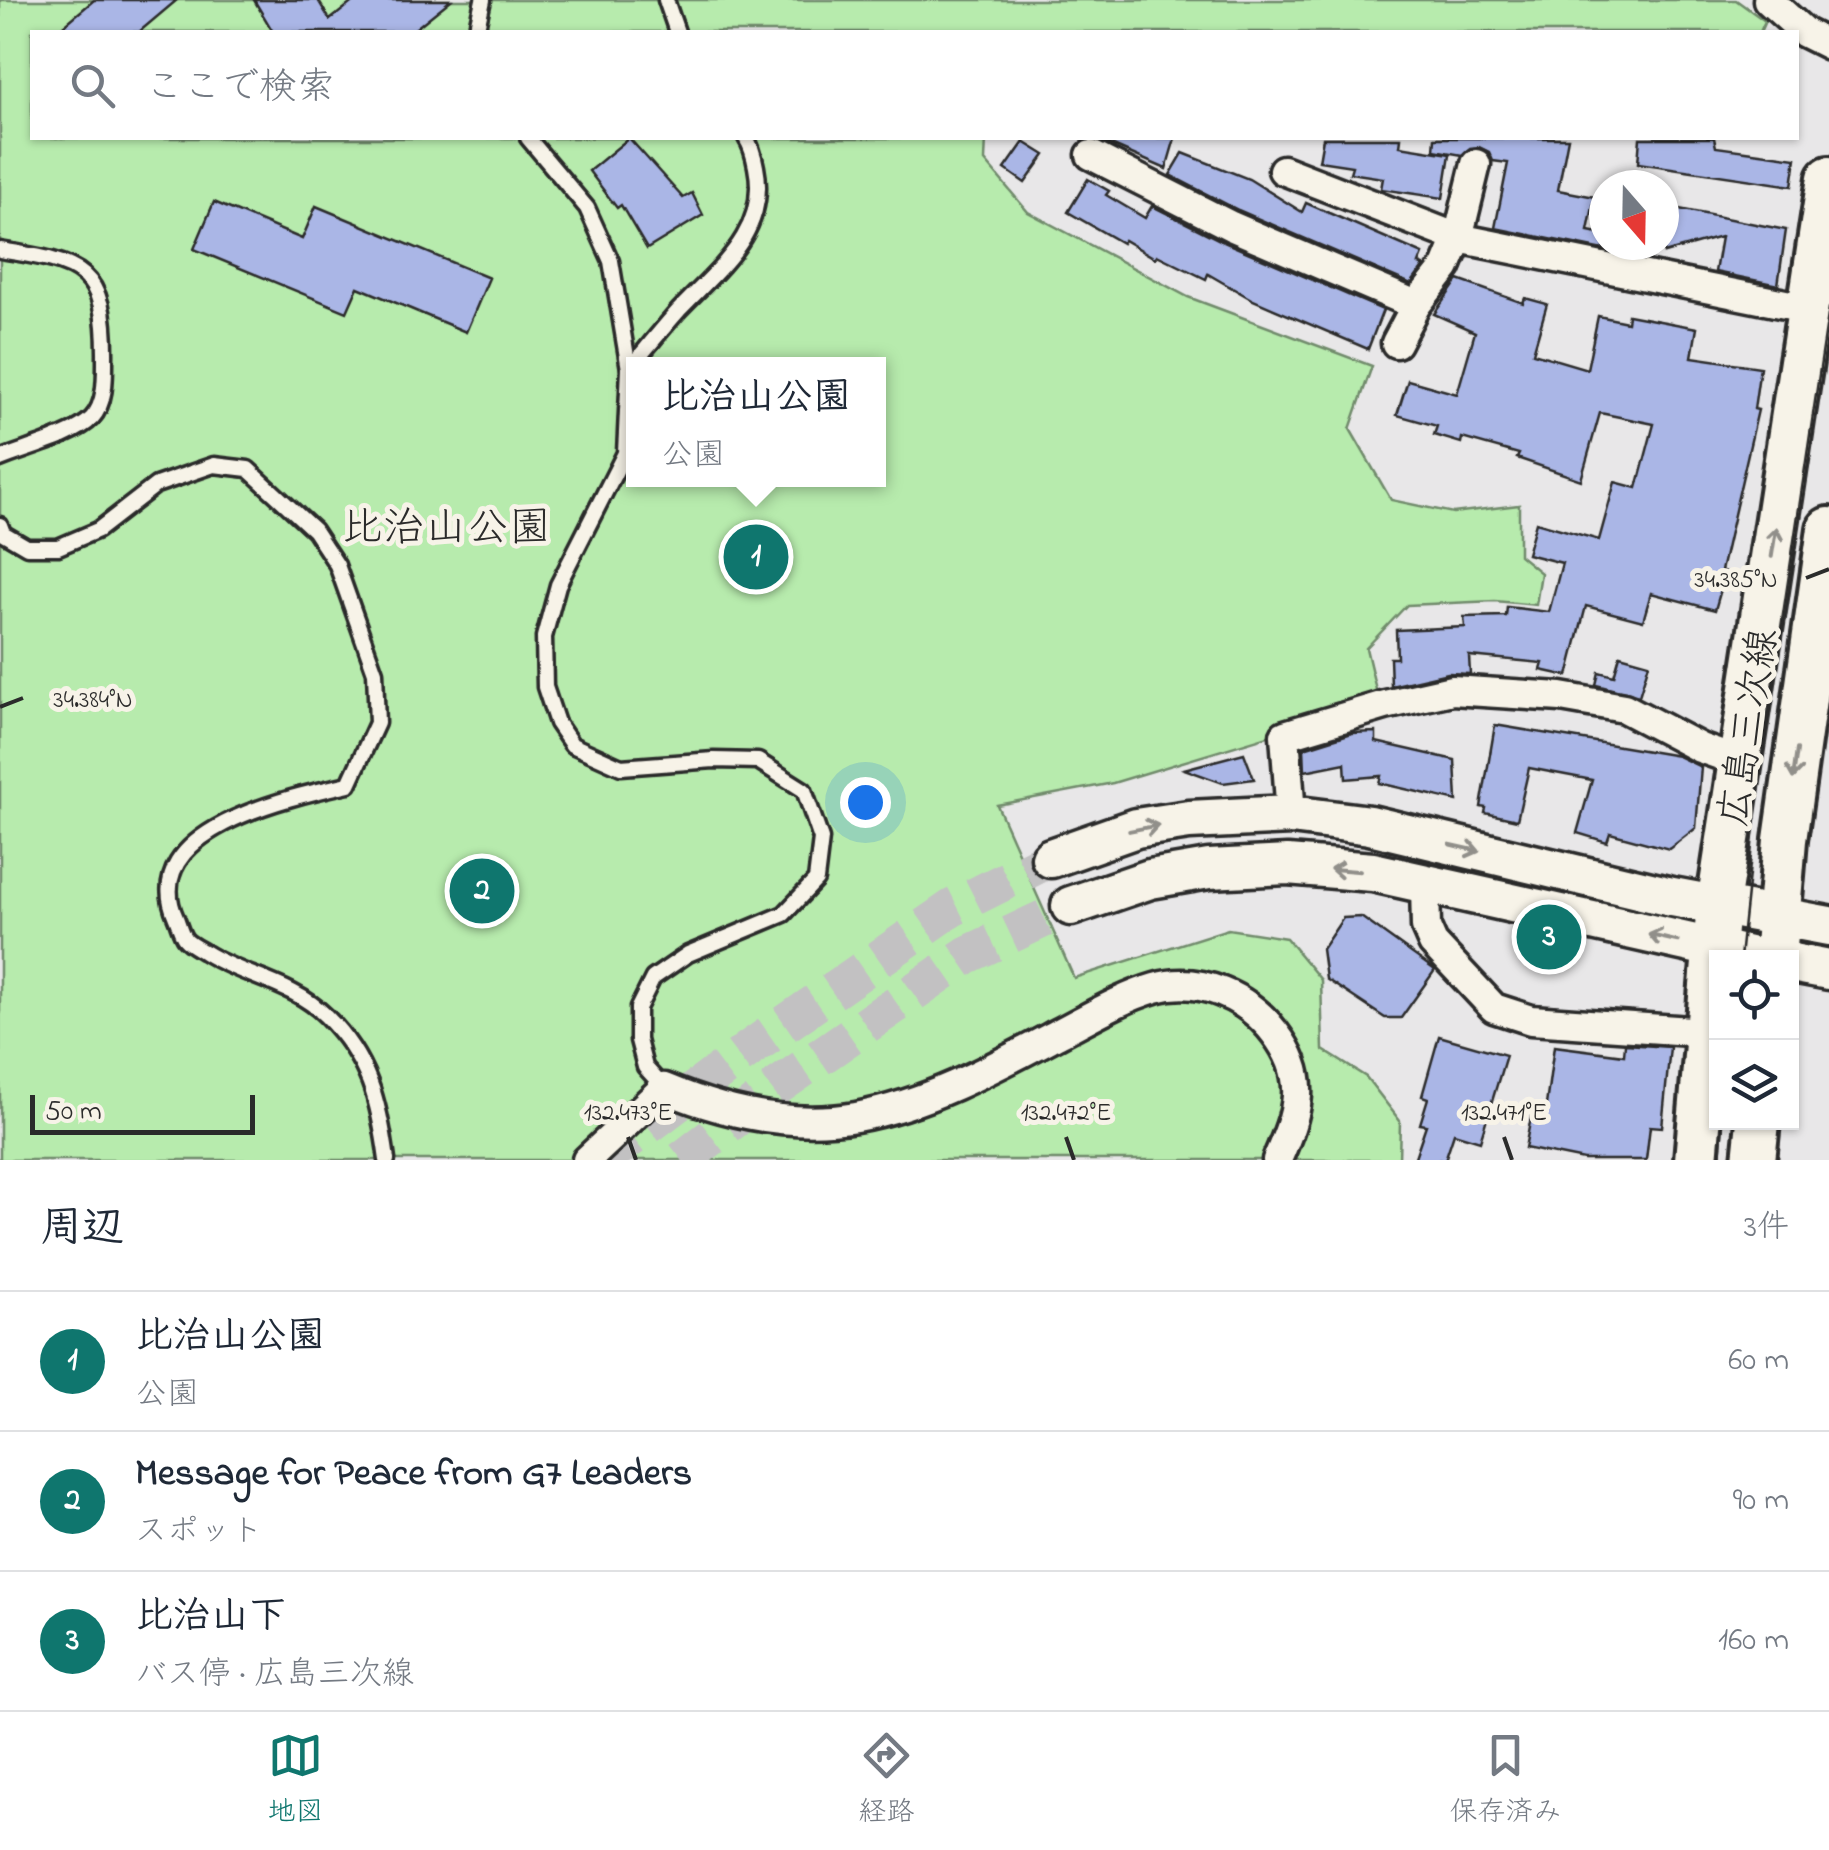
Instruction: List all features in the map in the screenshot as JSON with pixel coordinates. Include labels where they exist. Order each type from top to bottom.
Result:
[{"type":"main road","name":"広島三次線","points":[[1713,950],[1829,178]]},
{"type":"main road","name":"広島三次線","points":[[1777,937],[1785,840],[1829,529]]},
{"type":"main road","name":"広島三次線","points":[[1696,1160],[1709,991]]},
{"type":"main road","points":[[1754,1160],[1757,1130]]},
{"type":"street","points":[[1768,0],[1805,33],[1829,45]]},
{"type":"street","points":[[1090,155],[1231,226],[1416,305]]},
{"type":"street","points":[[1396,343],[1416,305],[1446,267],[1458,238],[1476,164]]},
{"type":"street","points":[[1283,170],[1458,238],[1810,310]]},
{"type":"street","points":[[1291,815],[1285,735],[1384,705],[1452,690],[1561,697],[1624,708],[1700,748],[1740,762]]},
{"type":"street","points":[[1051,858],[1136,828],[1190,820],[1291,815],[1370,825],[1718,905],[1777,937],[1829,926]]},
{"type":"street","points":[[1071,906],[1150,879],[1208,869],[1267,866],[1374,872],[1713,950]]},
{"type":"street","points":[[1426,886],[1426,927],[1432,943],[1494,1008],[1531,1020],[1705,1032]]},
{"type":"street","points":[[1799,965],[1829,970]]},
{"type":"street","points":[[587,1160],[664,1088],[710,1107],[780,1120],[854,1117],[921,1100],[1157,987],[1200,985],[1241,1000],[1266,1021],[1285,1046],[1298,1081],[1298,1103],[1277,1160]]},
{"type":"lane","points":[[476,30],[483,0]]},
{"type":"lane","points":[[666,0],[676,30]]},
{"type":"lane","points":[[530,140],[587,208],[611,261],[627,357]]},
{"type":"lane","points":[[640,357],[676,312],[737,250],[753,224],[760,184],[747,140]]},
{"type":"lane","points":[[0,250],[69,264],[84,275],[96,287],[104,308],[105,338],[105,386],[92,418],[74,430],[0,459]]},
{"type":"lane","points":[[626,432],[625,453],[558,585],[544,637],[545,687],[557,723],[572,746],[621,766],[758,761],[804,790],[821,838],[816,880],[784,914],[688,954],[653,978],[638,1008],[638,1040],[644,1067],[664,1088]]},
{"type":"lane","points":[[0,526],[3,533],[27,547],[58,547],[98,530],[156,485],[214,465],[248,469],[314,530],[337,565],[375,672],[377,723],[349,784],[300,795],[224,822],[179,859],[167,900],[186,940],[217,961],[295,992],[325,1015],[355,1052],[376,1093],[387,1160]]},
{"type":"green space","name":"比治山公園","points":[[0,0],[1736,0],[1765,21],[1761,30],[30,30],[30,140],[986,140],[985,161],[1028,212],[1188,297],[1372,366],[1350,429],[1391,500],[1453,513],[1519,505],[1519,555],[1541,573],[1536,605],[1495,601],[1407,605],[1366,648],[1378,698],[1301,726],[1113,783],[997,805],[1074,978],[1228,929],[1286,938],[1321,980],[1323,1050],[1366,1077],[1400,1121],[1399,1160],[0,1160]]},
{"type":"building","points":[[94,0],[177,0],[141,30],[58,30]]},
{"type":"building","points":[[254,0],[318,0],[330,20],[355,0],[451,0],[414,30],[272,30]]},
{"type":"building","points":[[631,140],[683,198],[692,193],[703,215],[647,249],[621,205],[617,208],[589,171]]},
{"type":"building","points":[[1100,140],[1174,140],[1166,169]]},
{"type":"building","points":[[1323,140],[1401,140],[1400,146],[1450,154],[1443,198],[1381,189],[1383,178],[1350,173],[1352,166],[1319,161]]},
{"type":"building","points":[[1435,140],[1568,140],[1558,190],[1589,196],[1589,247],[1495,228],[1508,163],[1493,161],[1489,152],[1479,147],[1462,155],[1434,150]]},
{"type":"building","points":[[1640,140],[1714,140],[1716,147],[1796,158],[1792,186],[1638,163]]},
{"type":"building","points":[[1024,142],[1045,155],[1025,183],[1005,169]]},
{"type":"building","points":[[1183,153],[1249,179],[1302,212],[1306,203],[1423,254],[1419,264],[1424,266],[1411,284],[1238,210],[1170,175]]},
{"type":"building","points":[[1088,179],[1109,191],[1106,195],[1145,218],[1152,206],[1224,242],[1383,310],[1368,349],[1253,300],[1208,274],[1206,279],[1124,240],[1122,243],[1068,212]]},
{"type":"building","points":[[214,202],[302,239],[316,206],[489,278],[466,332],[358,287],[347,312],[194,249]]},
{"type":"building","points":[[1679,209],[1786,230],[1778,285],[1715,272],[1721,237],[1679,249]]},
{"type":"building","points":[[1458,280],[1523,303],[1525,298],[1547,304],[1533,353],[1587,369],[1598,316],[1627,322],[1628,315],[1697,328],[1692,357],[1760,367],[1754,409],[1758,410],[1715,610],[1651,593],[1643,621],[1586,606],[1568,676],[1541,670],[1543,663],[1469,656],[1470,674],[1448,673],[1391,686],[1390,658],[1397,658],[1396,630],[1465,627],[1464,617],[1506,616],[1507,607],[1549,612],[1562,563],[1527,554],[1536,522],[1599,540],[1615,482],[1637,488],[1654,424],[1600,413],[1581,480],[1517,458],[1519,454],[1462,438],[1461,443],[1434,435],[1437,426],[1397,415],[1408,380],[1457,394],[1475,332],[1434,314]]},
{"type":"building","points":[[1620,655],[1649,663],[1639,696],[1596,685],[1599,672],[1614,676]]},
{"type":"building","points":[[1495,725],[1678,756],[1701,767],[1696,828],[1669,849],[1610,833],[1607,842],[1577,833],[1592,780],[1529,768],[1517,820],[1485,813],[1486,808],[1481,807]]},
{"type":"building","points":[[1376,732],[1376,742],[1455,760],[1457,801],[1379,783],[1381,776],[1346,779],[1345,763],[1305,771],[1304,748],[1352,733]]},
{"type":"building","points":[[1244,753],[1254,779],[1223,783],[1184,769]]},
{"type":"building","points":[[1361,917],[1435,970],[1401,1018],[1385,1018],[1326,979],[1322,949],[1343,918]]},
{"type":"building","points":[[1439,1036],[1506,1055],[1480,1141],[1454,1133],[1445,1160],[1414,1160],[1426,1125],[1420,1124],[1428,1098],[1422,1096]]},
{"type":"building","points":[[1625,1044],[1670,1047],[1662,1127],[1650,1126],[1646,1160],[1584,1160],[1525,1148],[1531,1117],[1544,1120],[1554,1046],[1624,1055]]},
{"type":"tunnel","points":[[602,1160],[752,1047],[952,908],[1051,858]]},
{"type":"tunnel","points":[[682,1160],[778,1086],[967,955],[1071,906]]},
{"type":"tram line","points":[[1741,950],[1761,761],[1829,308]]},
{"type":"tram line","points":[[1720,1160],[1722,1130]]},
{"type":"place","name":"比治山公園","points":[[756,557]]},
{"type":"place","name":"Message for Peace from G7 Leaders","points":[[482,891]]},
{"type":"place","name":"比治山下","points":[[1549,937]]},
{"type":"district","name":"比治山公園","points":[[446,525]]}]
